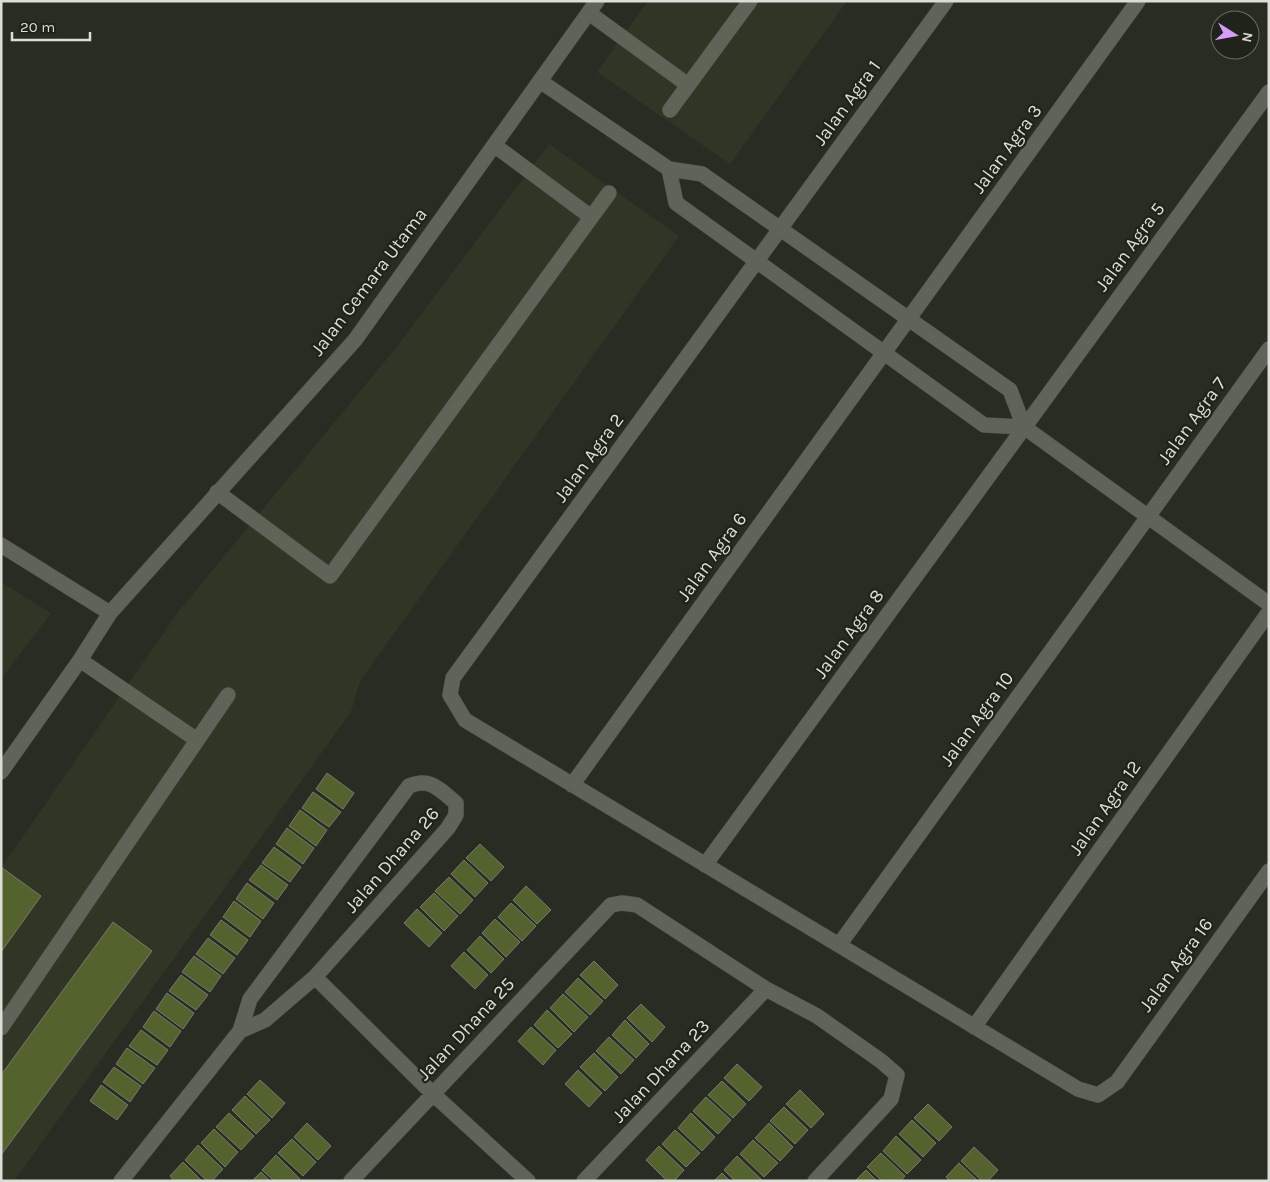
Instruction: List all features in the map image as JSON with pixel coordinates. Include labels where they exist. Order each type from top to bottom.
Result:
[{"type":"street","points":[[670,110],[750,1]]},
{"type":"street","name":"Jalan Agra 1","points":[[757,262],[946,1]]},
{"type":"street","name":"Jalan Agra 3","points":[[884,353],[1138,1]]},
{"type":"street","points":[[593,7],[688,85]]},
{"type":"street","name":"Jalan Cemara Utama","points":[[1,772],[80,660],[110,613],[355,340],[593,7]]},
{"type":"street","points":[[540,81],[669,168],[702,174],[1010,390],[1024,427],[1269,604]]},
{"type":"street","name":"Jalan Agra 5","points":[[1024,427],[1269,92]]},
{"type":"street","points":[[494,145],[591,217]]},
{"type":"street","points":[[669,168],[676,203],[984,426],[1024,427]]},
{"type":"street","points":[[217,492],[330,576],[609,192]]},
{"type":"street","name":"Jalan Agra 2","points":[[572,785],[465,720],[450,696],[453,678],[757,262]]},
{"type":"street","name":"Jalan Agra 7","points":[[1148,517],[1269,349]]},
{"type":"street","name":"Jalan Agra 6","points":[[572,785],[884,353]]},
{"type":"street","name":"Jalan Agra 8","points":[[705,864],[1024,427]]},
{"type":"street","name":"Jalan Agra 10","points":[[839,946],[1148,517]]},
{"type":"street","points":[[1,545],[110,613]]},
{"type":"street","name":"Jalan Agra 12","points":[[974,1027],[1269,612]]},
{"type":"street","points":[[80,660],[197,740]]},
{"type":"street","points":[[1,1028],[228,695]]},
{"type":"street","name":"Jalan Dhana 26","points":[[121,1181],[240,1031],[250,999],[409,786],[420,781],[432,784],[456,803],[456,815],[448,828],[315,977],[265,1020],[240,1031]]},
{"type":"street","points":[[572,785],[974,1027]]},
{"type":"street","name":"Jalan Agra 16","points":[[974,1027],[1078,1089],[1098,1095],[1117,1082],[1269,871]]},
{"type":"street","name":"Jalan Dhana 25","points":[[351,1181],[611,906],[622,903],[637,905],[766,989]]},
{"type":"street","points":[[315,977],[433,1094],[528,1181]]},
{"type":"street","points":[[766,989],[816,1016],[881,1060],[897,1075],[891,1099],[815,1181]]},
{"type":"street","name":"Jalan Dhana 23","points":[[584,1181],[766,989]]},
{"type":"shaded area","points":[[648,1],[847,1],[730,164],[597,72]]},
{"type":"shaded area","points":[[549,144],[679,236],[360,681],[351,712],[14,1181],[1,1181],[1,868],[178,612],[395,349]]},
{"type":"shaded area","points":[[1,582],[51,613],[1,679]]},
{"type":"building","points":[[327,773],[354,793],[343,809],[316,789]]},
{"type":"building","points":[[313,792],[341,812],[329,827],[302,808]]},
{"type":"building","points":[[300,810],[327,830],[316,846],[289,826]]},
{"type":"building","points":[[287,828],[314,848],[303,864],[276,844]]},
{"type":"building","points":[[480,844],[504,867],[491,881],[466,858]]},
{"type":"building","points":[[274,847],[301,867],[290,882],[262,863]]},
{"type":"building","points":[[464,860],[488,883],[475,897],[451,874]]},
{"type":"building","points":[[261,865],[288,885],[277,900],[249,880]]},
{"type":"building","points":[[1,867],[41,896],[1,952]]},
{"type":"building","points":[[449,877],[473,900],[460,914],[435,891]]},
{"type":"building","points":[[247,883],[274,903],[263,919],[236,899]]},
{"type":"building","points":[[526,886],[551,910],[537,924],[513,900]]},
{"type":"building","points":[[434,893],[458,916],[444,931],[420,907]]},
{"type":"building","points":[[234,901],[261,921],[250,937],[223,917]]},
{"type":"building","points":[[511,903],[536,926],[522,941],[498,917]]},
{"type":"building","points":[[417,909],[442,933],[429,947],[404,923]]},
{"type":"building","points":[[495,919],[520,942],[506,957],[482,933]]},
{"type":"building","points":[[221,920],[248,940],[237,955],[210,935]]},
{"type":"building","points":[[113,922],[152,951],[1,1155],[1,1075]]},
{"type":"building","points":[[480,936],[504,959],[491,973],[467,950]]},
{"type":"building","points":[[208,938],[235,958],[223,974],[196,954]]},
{"type":"building","points":[[464,952],[488,975],[475,989],[451,966]]},
{"type":"building","points":[[194,956],[221,976],[210,992],[182,972]]},
{"type":"building","points":[[594,961],[618,985],[605,999],[580,975]]},
{"type":"building","points":[[181,975],[208,995],[196,1010],[169,991]]},
{"type":"building","points":[[578,978],[603,1001],[590,1015],[565,992]]},
{"type":"building","points":[[167,993],[194,1013],[183,1029],[156,1009]]},
{"type":"building","points":[[563,994],[588,1017],[574,1032],[550,1008]]},
{"type":"building","points":[[641,1004],[665,1027],[652,1042],[627,1018]]},
{"type":"building","points":[[547,1010],[572,1034],[558,1048],[534,1025]]},
{"type":"building","points":[[154,1011],[181,1031],[170,1047],[143,1027]]},
{"type":"building","points":[[625,1020],[649,1044],[636,1058],[612,1035]]},
{"type":"building","points":[[531,1027],[556,1050],[543,1065],[518,1041]]},
{"type":"building","points":[[141,1030],[168,1050],[157,1065],[129,1046]]},
{"type":"building","points":[[609,1037],[634,1060],[621,1074],[596,1051]]},
{"type":"building","points":[[127,1048],[155,1068],[143,1084],[116,1064]]},
{"type":"building","points":[[594,1053],[618,1077],[605,1091],[580,1067]]},
{"type":"building","points":[[737,1064],[762,1087],[749,1101],[724,1078]]},
{"type":"building","points":[[114,1067],[141,1086],[130,1102],[103,1082]]},
{"type":"building","points":[[578,1070],[602,1093],[589,1107],[565,1084]]},
{"type":"building","points":[[260,1080],[285,1103],[272,1118],[247,1094]]},
{"type":"building","points":[[722,1081],[746,1104],[733,1118],[708,1095]]},
{"type":"building","points":[[101,1085],[128,1105],[117,1120],[90,1101]]},
{"type":"building","points":[[800,1090],[824,1114],[811,1128],[786,1104]]},
{"type":"building","points":[[245,1096],[270,1120],[256,1134],[232,1110]]},
{"type":"building","points":[[706,1097],[731,1120],[718,1134],[693,1111]]},
{"type":"building","points":[[928,1104],[952,1127],[939,1141],[914,1118]]},
{"type":"building","points":[[784,1107],[808,1130],[795,1144],[770,1121]]},
{"type":"building","points":[[229,1113],[254,1136],[241,1150],[216,1127]]},
{"type":"building","points":[[691,1113],[715,1137],[702,1151],[678,1128]]},
{"type":"building","points":[[912,1120],[936,1143],[923,1157],[899,1134]]},
{"type":"building","points":[[307,1123],[331,1146],[318,1160],[294,1137]]},
{"type":"building","points":[[769,1123],[793,1147],[780,1161],[755,1138]]},
{"type":"building","points":[[214,1129],[238,1152],[225,1167],[201,1143]]},
{"type":"building","points":[[675,1130],[700,1153],[686,1167],[662,1144]]},
{"type":"building","points":[[896,1136],[921,1160],[907,1174],[883,1151]]},
{"type":"building","points":[[292,1139],[316,1162],[303,1176],[278,1153]]},
{"type":"building","points":[[753,1140],[778,1163],[764,1177],[740,1154]]},
{"type":"building","points":[[198,1145],[223,1169],[212,1181],[207,1181],[185,1160]]},
{"type":"building","points":[[659,1146],[684,1170],[674,1181],[667,1181],[646,1160]]},
{"type":"building","points":[[974,1147],[998,1170],[988,1181],[982,1181],[961,1161]]},
{"type":"building","points":[[881,1153],[905,1176],[901,1181],[882,1181],[867,1167]]},
{"type":"building","points":[[276,1155],[300,1179],[299,1181],[274,1181],[262,1170]]},
{"type":"building","points":[[737,1156],[761,1181],[735,1181],[724,1170]]},
{"type":"building","points":[[183,1162],[202,1181],[174,1181],[170,1176]]},
{"type":"building","points":[[959,1163],[978,1181],[950,1181],[946,1177]]},
{"type":"building","points":[[866,1170],[877,1181],[855,1181]]},
{"type":"building","points":[[261,1172],[270,1181],[252,1181]]},
{"type":"building","points":[[722,1173],[730,1181],[714,1181]]}]
